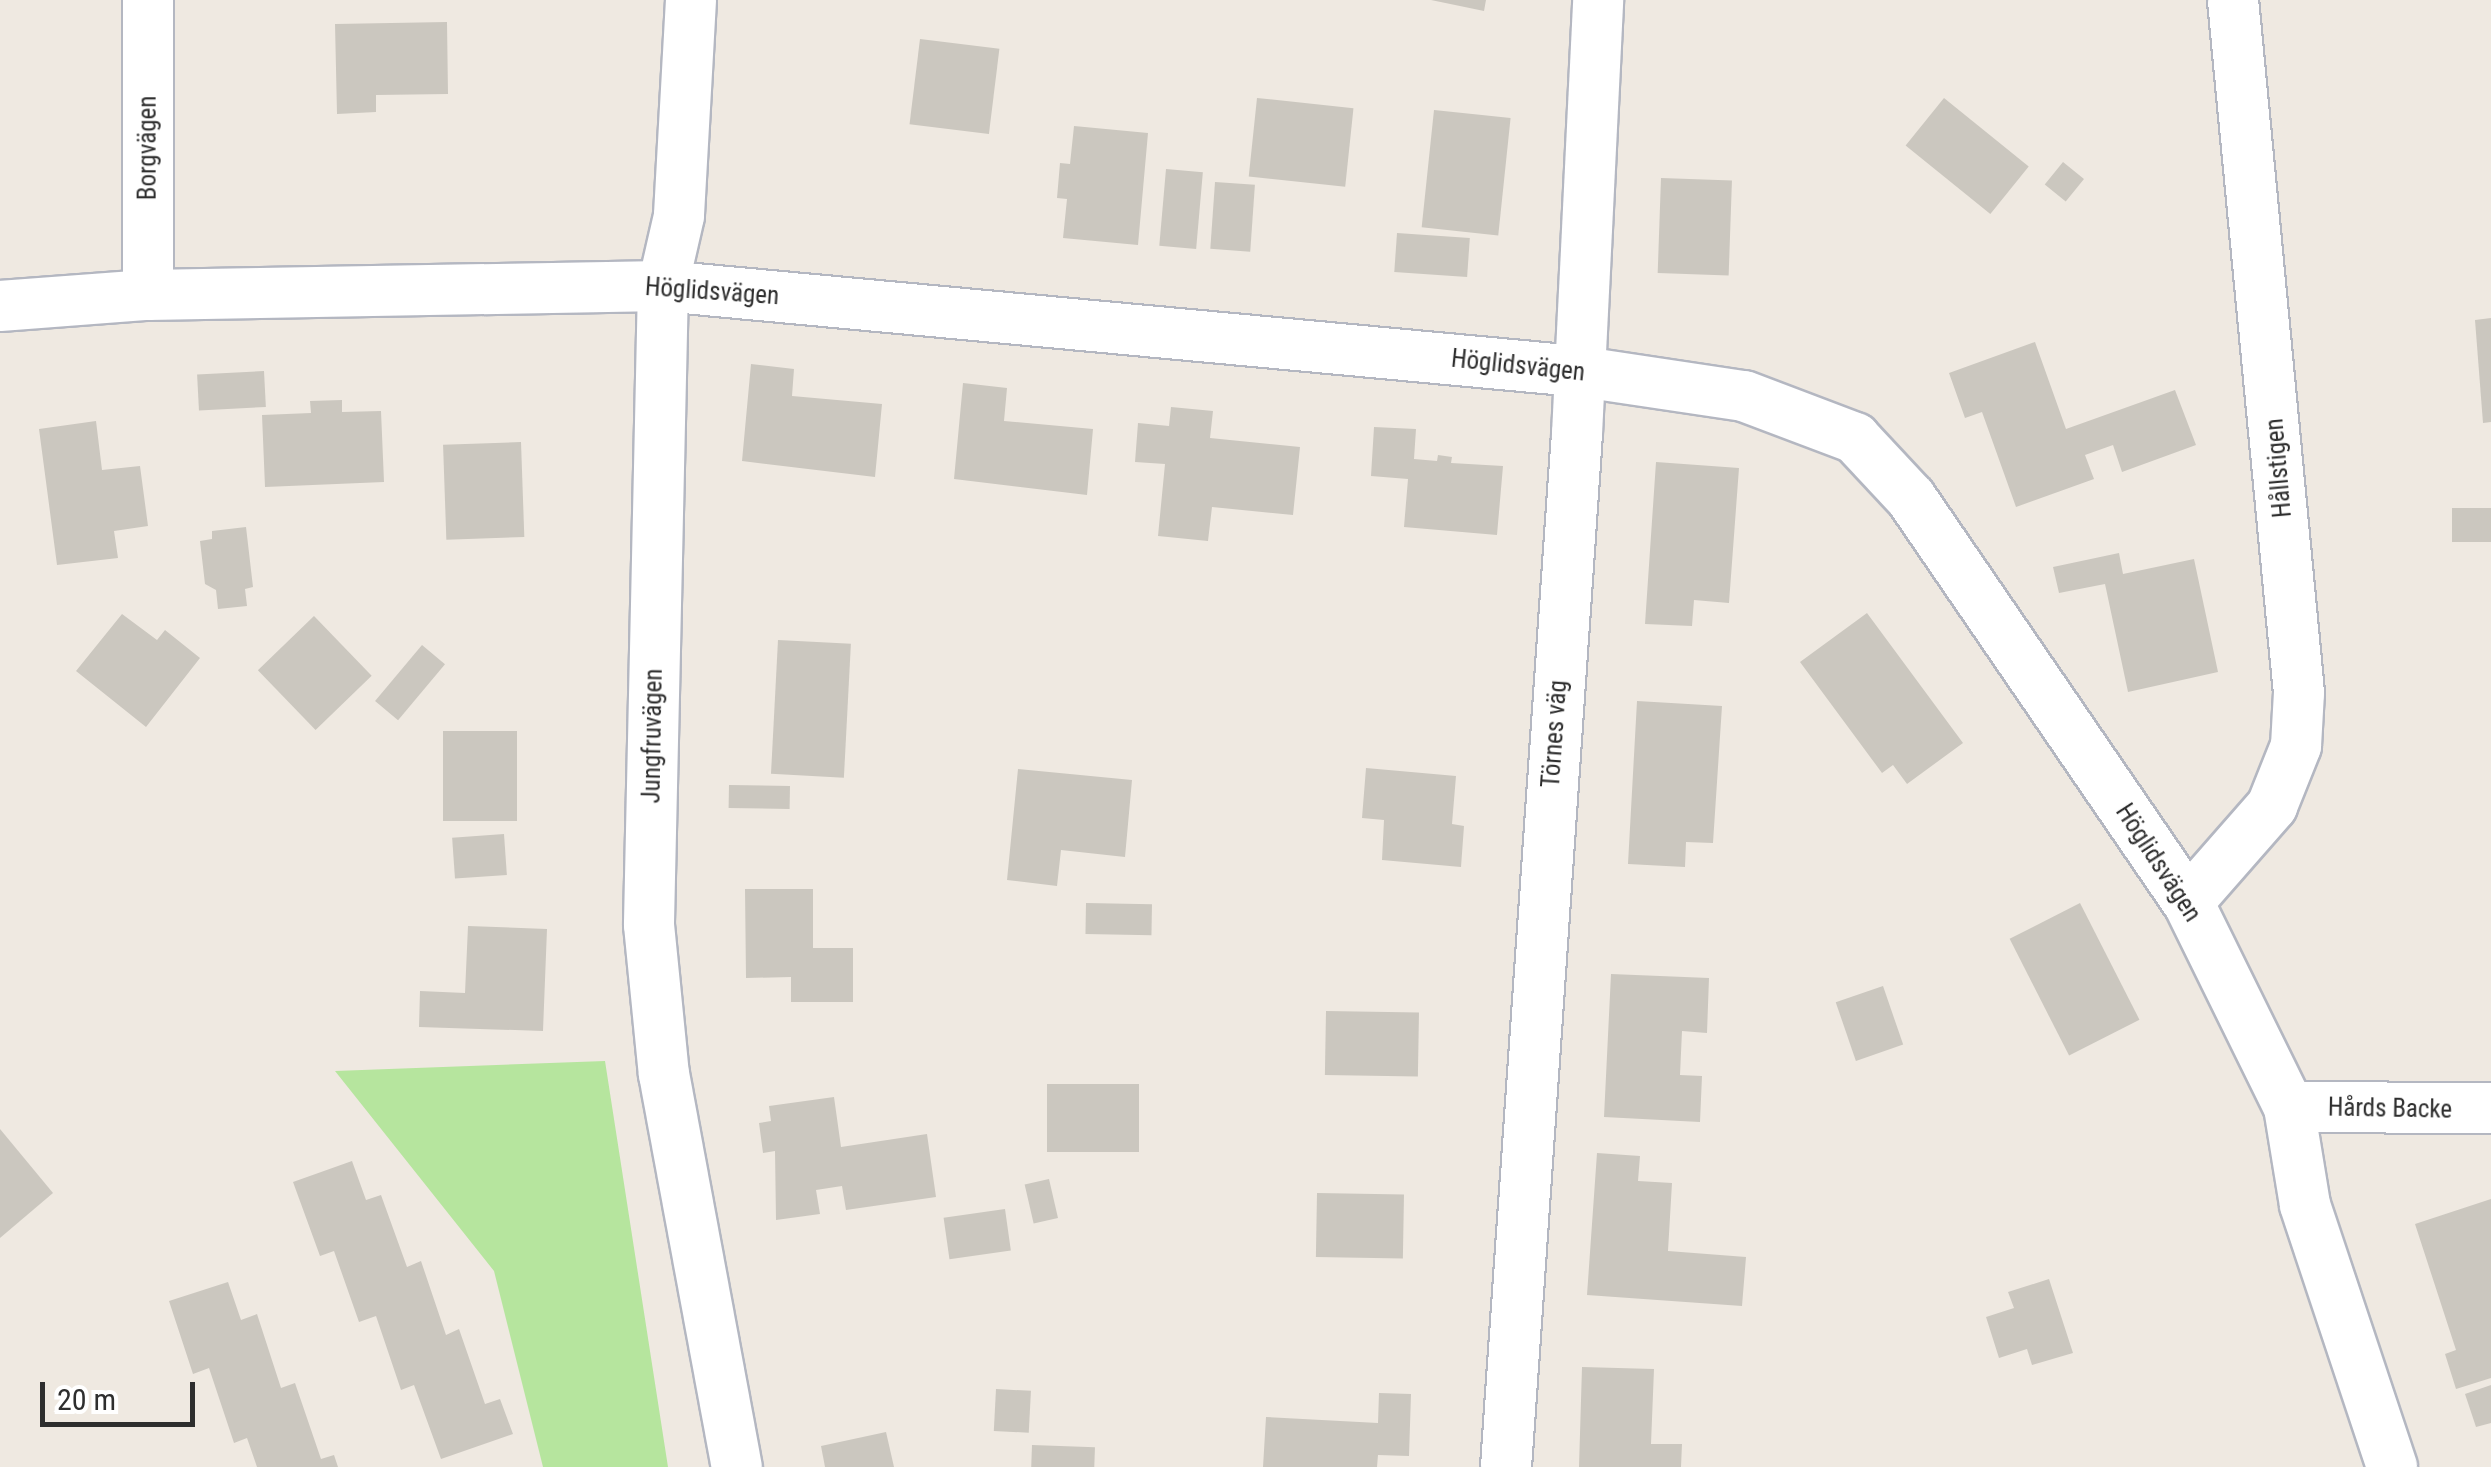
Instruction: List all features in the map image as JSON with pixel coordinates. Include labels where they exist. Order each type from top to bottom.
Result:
[{"type":"street","name":"Borgvägen","points":[[148,0],[148,295]]},
{"type":"street","name":"Jungfruvägen","points":[[691,0],[679,216],[662,286],[649,925],[664,1074],[737,1467]]},
{"type":"street","name":"Törnes väg","points":[[1506,1467],[1598,0]]},
{"type":"street","name":"Hållstigen","points":[[2188,902],[2272,806],[2296,746],[2299,692],[2232,0]]},
{"type":"street","name":"Höglidsvägen","points":[[0,306],[148,295],[662,286],[1576,371],[1744,396],[1855,438],[1911,498],[2188,902],[2289,1108],[2306,1204],[2392,1467]]},
{"type":"street","name":"Hårds Backe","points":[[2289,1108],[2491,1108]]},
{"type":"green space","points":[[605,1061],[668,1467],[543,1467],[494,1271],[335,1071]]},
{"type":"building","points":[[1431,0],[1486,0],[1484,11]]},
{"type":"building","points":[[447,22],[448,94],[376,95],[376,112],[337,114],[335,24]]},
{"type":"building","points":[[920,39],[999,49],[989,134],[910,124]]},
{"type":"building","points":[[1257,98],[1353,108],[1345,187],[1249,177]]},
{"type":"building","points":[[1944,98],[2029,167],[1990,214],[1906,145]]},
{"type":"building","points":[[1434,110],[1511,118],[1498,235],[1422,227]]},
{"type":"building","points":[[1074,126],[1148,133],[1138,245],[1063,238],[1067,199],[1057,198],[1060,163],[1070,164]]},
{"type":"building","points":[[2063,162],[2084,179],[2066,202],[2045,185]]},
{"type":"building","points":[[1166,169],[1203,172],[1196,249],[1159,246]]},
{"type":"building","points":[[1661,178],[1732,180],[1729,275],[1658,273]]},
{"type":"building","points":[[1215,182],[1255,185],[1250,252],[1210,249]]},
{"type":"building","points":[[1397,233],[1470,238],[1467,277],[1394,272]]},
{"type":"building","points":[[2491,318],[2491,422],[2483,423],[2475,320]]},
{"type":"building","points":[[2035,342],[2066,429],[2175,390],[2196,445],[2122,472],[2113,445],[2085,455],[2094,479],[2016,507],[1982,412],[1965,418],[1949,373]]},
{"type":"building","points":[[751,364],[794,369],[792,396],[882,404],[875,477],[742,461]]},
{"type":"building","points":[[264,371],[266,407],[199,410],[197,375]]},
{"type":"building","points":[[963,383],[1007,388],[1004,421],[1093,429],[1087,495],[954,479]]},
{"type":"building","points":[[342,400],[342,412],[381,411],[384,482],[265,487],[262,415],[311,413],[310,401]]},
{"type":"building","points":[[1171,407],[1213,411],[1210,438],[1300,447],[1293,515],[1212,507],[1208,541],[1158,536],[1165,464],[1135,462],[1138,423],[1169,426]]},
{"type":"building","points":[[96,421],[102,470],[140,466],[148,526],[114,531],[118,558],[57,565],[39,429]]},
{"type":"building","points":[[1374,427],[1416,429],[1414,459],[1437,461],[1438,455],[1452,457],[1451,463],[1503,466],[1497,535],[1404,527],[1408,479],[1371,476]]},
{"type":"building","points":[[521,442],[524,537],[446,540],[443,445]]},
{"type":"building","points":[[1656,462],[1739,468],[1729,603],[1694,600],[1692,626],[1645,624]]},
{"type":"building","points":[[2452,508],[2491,508],[2491,542],[2452,542]]},
{"type":"building","points":[[246,527],[253,587],[245,589],[247,606],[218,609],[216,590],[205,584],[200,541],[212,539],[212,531]]},
{"type":"building","points":[[2119,553],[2123,574],[2194,559],[2218,672],[2128,692],[2105,584],[2059,593],[2053,567]]},
{"type":"building","points":[[1867,613],[1963,743],[1907,784],[1893,765],[1882,773],[1800,662]]},
{"type":"building","points":[[122,614],[157,640],[165,630],[200,658],[146,727],[76,671]]},
{"type":"building","points":[[314,616],[372,676],[316,730],[258,670]]},
{"type":"building","points":[[778,640],[851,644],[844,778],[771,774]]},
{"type":"building","points":[[422,645],[445,664],[398,720],[375,701]]},
{"type":"building","points":[[1637,701],[1722,706],[1713,843],[1686,842],[1685,867],[1628,864]]},
{"type":"building","points":[[443,731],[517,731],[517,821],[443,821]]},
{"type":"building","points":[[1366,768],[1456,776],[1452,824],[1464,826],[1461,867],[1382,860],[1384,820],[1362,818]]},
{"type":"building","points":[[1018,769],[1132,780],[1125,857],[1061,850],[1057,886],[1007,880]]},
{"type":"building","points":[[729,785],[790,786],[790,809],[729,808]]},
{"type":"building","points":[[504,834],[507,875],[455,879],[452,838]]},
{"type":"building","points":[[745,889],[813,889],[813,948],[853,948],[853,1002],[791,1002],[791,977],[746,978]]},
{"type":"building","points":[[1086,903],[1152,904],[1151,935],[1085,934]]},
{"type":"building","points":[[2080,903],[2139,1020],[2069,1056],[2010,939]]},
{"type":"building","points":[[468,926],[547,929],[543,1031],[419,1027],[420,991],[465,993]]},
{"type":"building","points":[[1611,974],[1709,978],[1707,1033],[1682,1031],[1680,1075],[1702,1076],[1700,1122],[1604,1117]]},
{"type":"building","points":[[1883,986],[1903,1045],[1856,1061],[1836,1002]]},
{"type":"building","points":[[1326,1011],[1419,1013],[1418,1077],[1325,1075]]},
{"type":"building","points":[[1047,1084],[1139,1084],[1139,1152],[1047,1152]]},
{"type":"building","points":[[834,1097],[841,1147],[927,1134],[936,1197],[846,1210],[842,1186],[816,1190],[820,1214],[776,1220],[775,1151],[763,1153],[759,1123],[771,1121],[769,1106]]},
{"type":"building","points":[[0,1129],[53,1193],[0,1238]]},
{"type":"building","points":[[1597,1153],[1640,1156],[1638,1181],[1672,1183],[1668,1251],[1746,1257],[1742,1306],[1587,1295]]},
{"type":"building","points":[[352,1161],[366,1200],[381,1195],[407,1267],[421,1261],[446,1335],[459,1329],[485,1404],[500,1399],[513,1434],[441,1459],[414,1385],[401,1390],[376,1316],[359,1322],[334,1251],[320,1256],[293,1182]]},
{"type":"building","points":[[1049,1179],[1058,1218],[1034,1224],[1025,1185]]},
{"type":"building","points":[[1317,1193],[1404,1195],[1403,1259],[1316,1257]]},
{"type":"building","points":[[2491,1199],[2491,1378],[2456,1389],[2445,1354],[2456,1350],[2415,1224]]},
{"type":"building","points":[[1005,1209],[1011,1251],[949,1259],[944,1218]]},
{"type":"building","points":[[2049,1279],[2073,1353],[2032,1365],[2027,1349],[1999,1358],[1986,1317],[2014,1308],[2008,1292]]},
{"type":"building","points":[[228,1282],[241,1320],[257,1314],[281,1388],[295,1383],[321,1459],[334,1455],[338,1467],[257,1467],[247,1438],[234,1443],[209,1368],[193,1374],[169,1301]]},
{"type":"building","points":[[1582,1367],[1654,1369],[1651,1444],[1682,1444],[1681,1467],[1579,1467]]},
{"type":"building","points":[[2491,1385],[2491,1423],[2476,1427],[2465,1394]]},
{"type":"building","points":[[996,1389],[1031,1391],[1029,1433],[994,1431]]},
{"type":"building","points":[[1379,1393],[1411,1394],[1409,1456],[1378,1455],[1377,1467],[1263,1467],[1266,1417],[1378,1423]]},
{"type":"building","points":[[886,1432],[894,1467],[825,1467],[821,1446]]},
{"type":"building","points":[[1032,1445],[1095,1447],[1094,1467],[1031,1467]]}]
